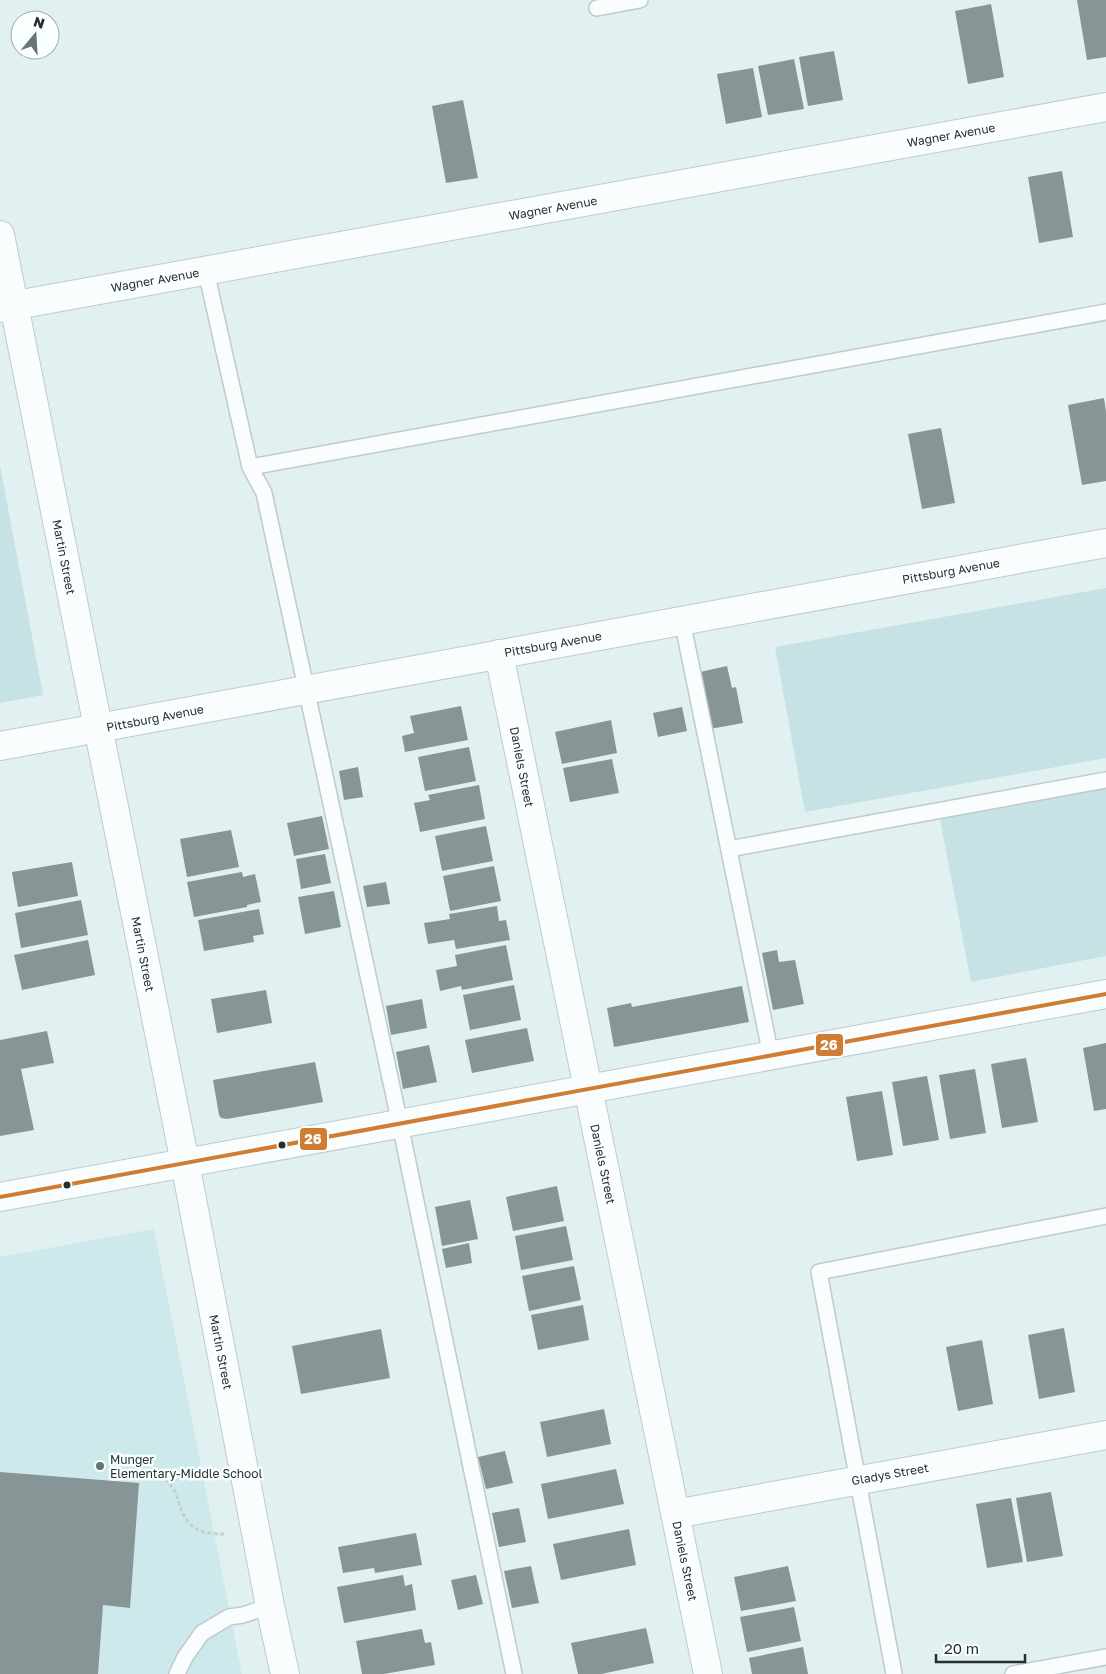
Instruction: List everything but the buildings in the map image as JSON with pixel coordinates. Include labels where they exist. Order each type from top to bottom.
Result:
[{"type":"street","name":"Wagner Avenue","points":[[7,307],[1106,107]]},
{"type":"street","name":"Martin Street","points":[[0,234],[7,307],[99,728],[270,1606],[285,1674]]},
{"type":"street","name":"Pittsburg Avenue","points":[[0,746],[1106,543]]},
{"type":"street","name":"Daniels Street","points":[[499,654],[708,1674]]},
{"type":"street","points":[[0,1197],[1106,994]]},
{"type":"street","name":"Gladys Street","points":[[675,1514],[1106,1435]]},
{"type":"lane","points":[[597,8],[640,0]]},
{"type":"lane","points":[[206,271],[250,467],[264,493],[400,1124],[514,1674]]},
{"type":"lane","points":[[250,467],[1106,312]]},
{"type":"lane","points":[[682,620],[771,1056]]},
{"type":"lane","points":[[729,849],[1106,780]]},
{"type":"lane","points":[[894,1674],[819,1272],[1106,1216]]},
{"type":"lane","points":[[178,1674],[185,1657],[202,1633],[229,1617],[243,1615],[270,1606]]},
{"type":"lane","points":[[1013,1674],[1106,1657]]},
{"type":"path","points":[[121,1470],[150,1473],[165,1480],[174,1490],[187,1522],[200,1531],[226,1534]]},
{"type":"shaded area","points":[[0,465],[43,695],[0,703]]},
{"type":"shaded area","points":[[1106,588],[1106,758],[805,812],[775,647]]},
{"type":"shaded area","points":[[1106,788],[1106,956],[971,982],[940,819]]},
{"type":"shaded area","name":"Munger Elementary-Middle School","points":[[154,1229],[242,1674],[0,1674],[0,1257]]},
{"type":"transit line","name":"26","points":[[0,1197],[1106,994]]},
{"type":"place","name":"Munger Elementary-Middle School","points":[[100,1466]]}]
